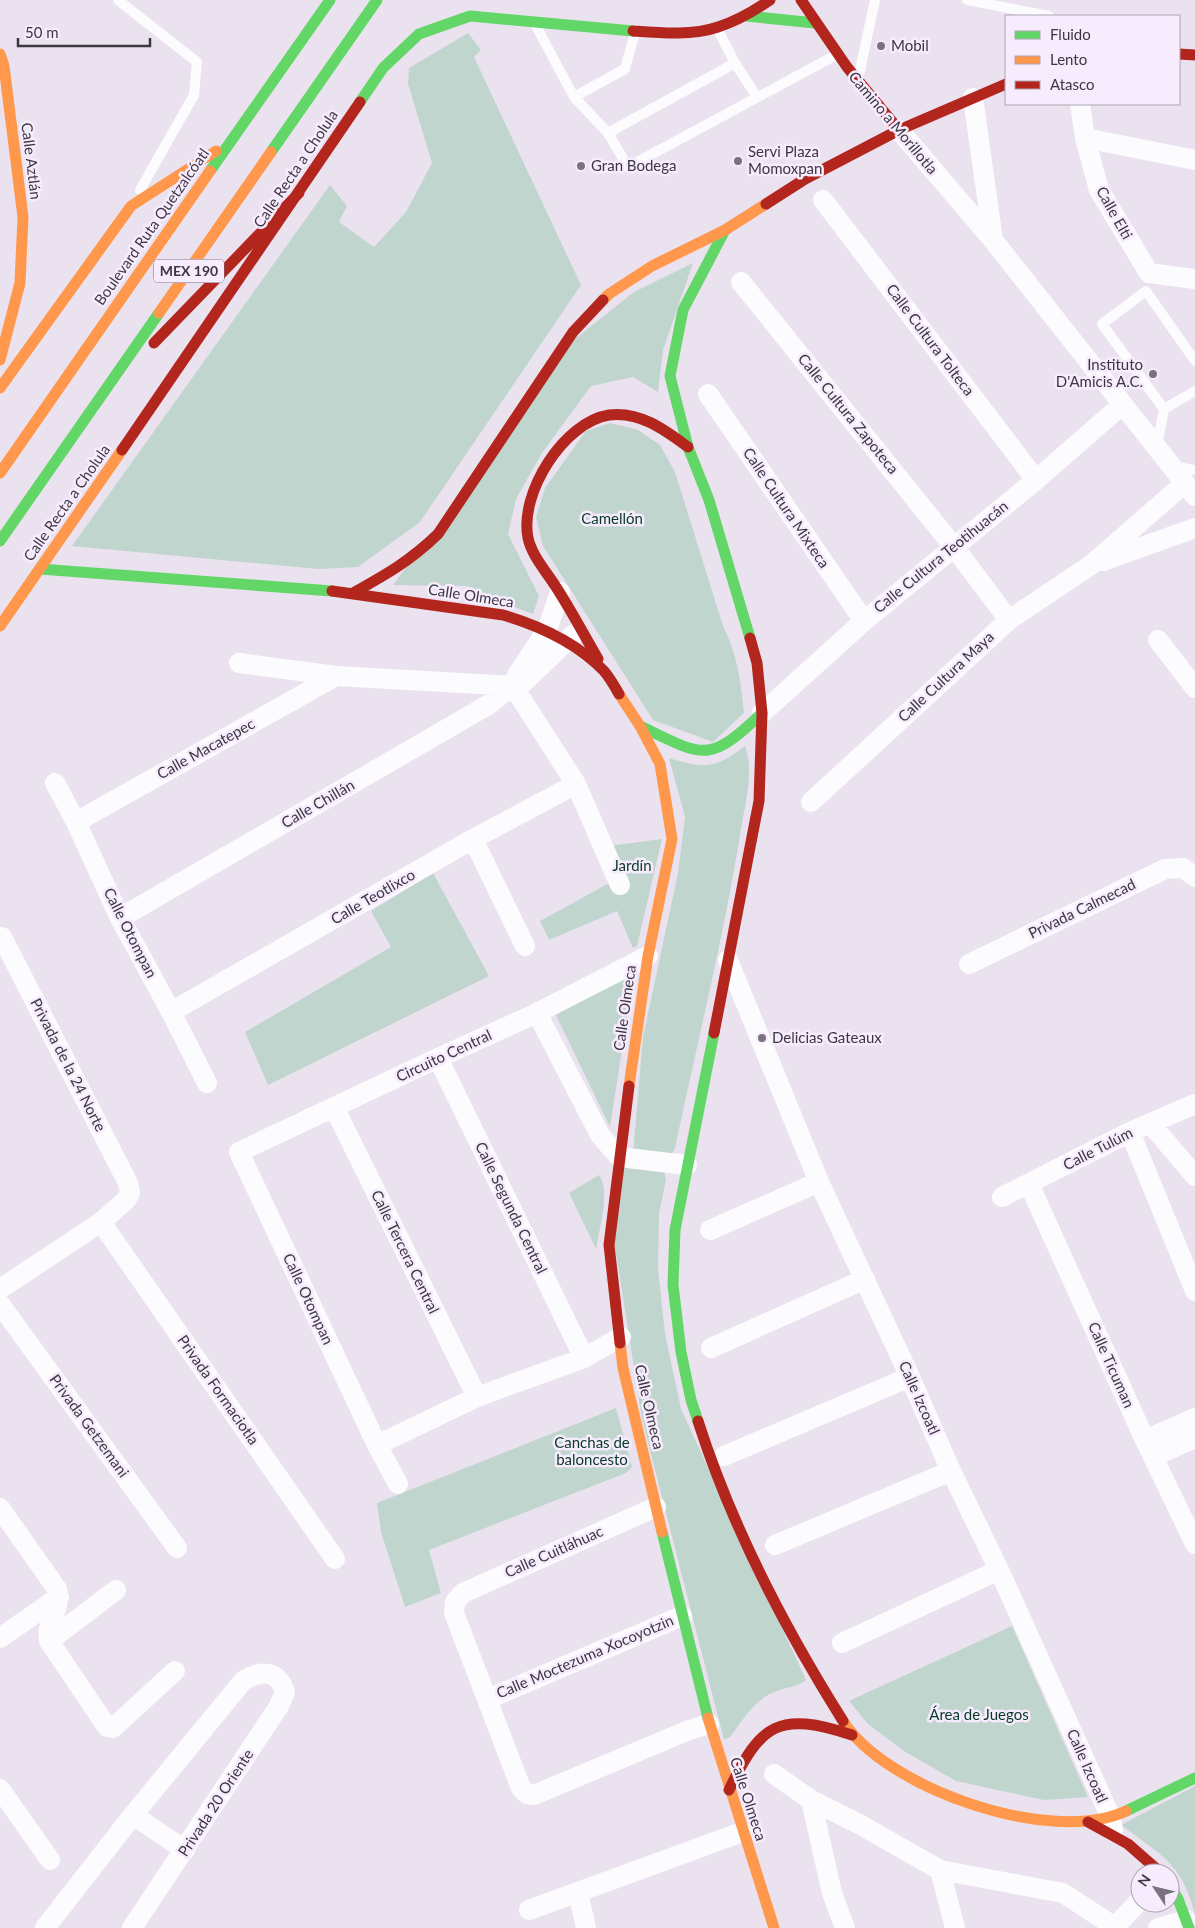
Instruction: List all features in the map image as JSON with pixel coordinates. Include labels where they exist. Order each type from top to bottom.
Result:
[{"type":"street","name":"Boulevard Ruta Quetzalcóatl","points":[[0,473],[330,0]]},
{"type":"street","name":"Calle Recta a Cholula","points":[[0,541],[377,0]]},
{"type":"street","name":"Calle Recta a Cholula","points":[[0,626],[383,68],[419,34],[470,16],[635,31],[680,33],[716,28],[746,16],[770,0]]},
{"type":"street","name":"Camino a Morillotla","points":[[801,0],[815,23],[858,82],[994,240],[1156,447],[1172,466],[1192,483]]},
{"type":"street","points":[[746,16],[815,23]]},
{"type":"street","points":[[1180,54],[1195,55]]},
{"type":"street","name":"Calle Aztlán","points":[[0,360],[20,283],[23,217],[1,63]]},
{"type":"street","points":[[353,593],[393,571],[416,555],[438,534],[573,332],[609,294],[652,266],[725,230],[806,179],[899,130],[1005,84]]},
{"type":"street","name":"Camino a Morillotla","points":[[973,98],[994,240]]},
{"type":"street","name":"Calle Elti","points":[[1080,105],[1085,138],[1099,190],[1149,273],[1195,279]]},
{"type":"street","points":[[1085,138],[1195,160]]},
{"type":"street","points":[[0,388],[131,206],[228,144]]},
{"type":"street","points":[[96,404],[299,193]]},
{"type":"street","name":"Calle Cultura Tolteca","points":[[823,200],[1036,480]]},
{"type":"street","points":[[725,230],[683,310],[670,376],[688,447],[709,500],[757,663],[762,713],[761,762],[759,802],[675,1230],[673,1285],[681,1352],[691,1400],[711,1462],[751,1556],[806,1662],[852,1735]]},
{"type":"street","name":"Calle Cultura Zapoteca","points":[[742,282],[954,546],[1009,620]]},
{"type":"street","name":"Calle Cultura Mixteca","points":[[708,394],[864,621]]},
{"type":"street","name":"Calle Cultura Teotihuacán","points":[[762,713],[864,621],[1036,480],[1123,404]]},
{"type":"street","points":[[605,672],[573,635],[560,592],[532,551],[526,523],[528,506],[542,475],[565,440],[578,428],[608,414],[633,416],[650,420],[688,447]]},
{"type":"street","name":"Calle Cultura Maya","points":[[811,802],[1009,620],[1092,565],[1192,483]]},
{"type":"street","name":"Calle Cultura Maya","points":[[1092,565],[1195,528]]},
{"type":"street","name":"Calle Olmeca","points":[[40,569],[353,593],[503,615],[547,630],[573,635],[605,672],[640,726],[660,764],[672,839],[648,956],[619,1157],[609,1245],[621,1337],[623,1368],[656,1508],[709,1724],[773,1928]]},
{"type":"street","name":"Calle Chillán","points":[[513,686],[517,675],[547,630],[560,592]]},
{"type":"street","name":"Calle Chillán","points":[[120,918],[488,705],[513,686],[523,683],[573,635]]},
{"type":"street","points":[[1158,640],[1195,688]]},
{"type":"street","points":[[239,663],[336,676],[513,686],[576,784],[620,885]]},
{"type":"street","name":"Calle Macatepec","points":[[76,822],[336,676]]},
{"type":"street","points":[[640,726],[678,744],[704,751],[720,747],[739,735],[762,713]]},
{"type":"street","name":"Calle Otompan","points":[[55,783],[76,822],[120,918],[207,1083]]},
{"type":"street","name":"Calle Teotlixco","points":[[171,1012],[473,839],[576,784]]},
{"type":"street","points":[[473,839],[525,946]]},
{"type":"street","name":"Privada Calmecad","points":[[969,964],[1165,869],[1183,868],[1195,877]]},
{"type":"street","name":"Privada de la 24 Norte","points":[[2,937],[128,1183],[130,1193],[126,1200],[101,1222]]},
{"type":"street","name":"Circuito Central","points":[[239,1152],[438,1058],[537,1014],[648,956]]},
{"type":"street","name":"Calle Izcoatl","points":[[728,960],[819,1182],[910,1377],[951,1471],[999,1570],[1112,1825]]},
{"type":"street","points":[[537,1014],[600,1135],[619,1157],[687,1165]]},
{"type":"street","name":"Calle Segunda Central","points":[[438,1058],[584,1358]]},
{"type":"street","name":"Calle Tulúm","points":[[1002,1197],[1130,1132],[1195,1104]]},
{"type":"street","name":"Calle Tercera Central","points":[[334,1107],[476,1397]]},
{"type":"street","points":[[1150,1124],[1195,1176]]},
{"type":"street","points":[[1130,1132],[1195,1291]]},
{"type":"street","name":"Calle Otompan","points":[[239,1152],[377,1445],[398,1484]]},
{"type":"street","points":[[710,1230],[819,1182]]},
{"type":"street","name":"Calle Ticuman","points":[[1029,1184],[1149,1449],[1195,1544]]},
{"type":"street","points":[[0,1289],[101,1222]]},
{"type":"street","name":"Privada Formaciotla","points":[[101,1222],[335,1559]]},
{"type":"street","points":[[711,1348],[865,1279]]},
{"type":"street","name":"Privada Getzemani","points":[[0,1304],[177,1548]]},
{"type":"street","points":[[377,1445],[476,1397],[584,1358],[621,1337]]},
{"type":"street","points":[[724,1456],[910,1377]]},
{"type":"street","points":[[1149,1449],[1195,1418]]},
{"type":"street","points":[[1149,1449],[1195,1438]]},
{"type":"street","points":[[775,1545],[951,1471]]},
{"type":"street","name":"Calle Cuitláhuac","points":[[488,1699],[454,1613],[455,1602],[463,1593],[656,1508]]},
{"type":"street","points":[[0,1509],[57,1590],[59,1605],[47,1633],[49,1641],[107,1727],[113,1728],[174,1672]]},
{"type":"street","points":[[842,1643],[999,1570]]},
{"type":"street","points":[[49,1641],[116,1590]]},
{"type":"street","points":[[0,1638],[59,1596]]},
{"type":"street","name":"Calle Moctezuma Xocoyotzin","points":[[488,1699],[682,1616]]},
{"type":"street","name":"Privada 20 Oriente","points":[[132,1928],[279,1706],[285,1692],[282,1682],[266,1672],[255,1673],[242,1681],[133,1815]]},
{"type":"street","points":[[488,1699],[521,1788],[527,1794],[534,1795],[689,1730],[709,1724]]},
{"type":"street","points":[[729,1790],[738,1768],[758,1739],[776,1727],[797,1722],[818,1723],[852,1735],[917,1781],[956,1799],[1005,1814],[1044,1821],[1088,1822],[1112,1825],[1151,1863]]},
{"type":"street","points":[[774,1774],[811,1800],[859,1824],[940,1870],[1063,1893],[1116,1928],[1130,1912]]},
{"type":"street","points":[[1112,1825],[1136,1808],[1195,1778]]},
{"type":"street","points":[[0,1789],[50,1860]]},
{"type":"street","points":[[811,1800],[832,1893],[845,1928]]},
{"type":"street","points":[[45,1928],[133,1815],[185,1850]]},
{"type":"street","points":[[529,1910],[742,1832]]},
{"type":"street","points":[[940,1870],[955,1928]]},
{"type":"street","points":[[578,1892],[586,1928]]},
{"type":"street","points":[[1158,1928],[1188,1924],[1180,1905]]},
{"type":"lane","points":[[118,0],[197,62],[194,96],[131,206]]},
{"type":"lane","points":[[858,82],[875,0]]},
{"type":"lane","points":[[967,0],[1004,4],[1045,15]]},
{"type":"lane","points":[[534,22],[574,97],[608,133],[628,167],[837,54]]},
{"type":"lane","points":[[716,28],[734,63],[757,96]]},
{"type":"lane","points":[[574,97],[625,69],[635,31]]},
{"type":"lane","points":[[608,133],[734,63]]},
{"type":"lane","points":[[1164,410],[1102,324],[1146,291],[1195,361]]},
{"type":"lane","points":[[1156,447],[1164,410],[1195,391]]},
{"type":"green space","points":[[468,33],[481,50],[474,57],[581,285],[420,522],[358,567],[318,569],[72,546],[330,185],[347,206],[339,222],[374,247],[406,212],[432,163],[408,84],[409,68]]},
{"type":"green space","points":[[693,263],[663,350],[658,392],[633,377],[591,386],[542,453],[516,499],[508,534],[539,596],[533,614],[493,599],[467,586],[393,585],[576,338],[634,292]]},
{"type":"green space","name":"Camellón","points":[[610,423],[638,430],[660,445],[675,472],[723,626],[732,647],[740,679],[744,713],[713,742],[653,720],[543,546],[536,517],[545,488],[586,431]]},
{"type":"green space","points":[[745,746],[749,767],[746,802],[718,953],[675,1148],[670,1157],[633,1154],[643,1037],[678,873],[685,817],[669,758],[692,764],[709,765],[726,759]]},
{"type":"green space","name":"Jardín","points":[[662,839],[637,946],[633,948],[617,911],[549,940],[540,921],[613,881],[602,847]]},
{"type":"green space","points":[[433,873],[489,976],[268,1085],[245,1032],[391,947],[371,911]]},
{"type":"green space","points":[[629,977],[633,979],[610,1127],[555,1013]]},
{"type":"green space","points":[[624,1165],[663,1168],[666,1179],[659,1214],[658,1269],[665,1334],[681,1409],[806,1680],[796,1686],[769,1694],[762,1699],[750,1710],[730,1737],[724,1740],[642,1419],[613,1234]]},
{"type":"green space","points":[[599,1175],[604,1191],[604,1200],[596,1249],[569,1193]]},
{"type":"green space","name":"Canchas de baloncesto","points":[[616,1408],[632,1467],[626,1473],[429,1550],[441,1593],[405,1607],[381,1532],[377,1503]]},
{"type":"green space","name":"Área de Juegos","points":[[1012,1626],[1088,1797],[1044,1800],[956,1781],[904,1751],[868,1724],[849,1701]]},
{"type":"green space","points":[[1195,1786],[1195,1914],[1186,1887],[1180,1877],[1180,1863],[1169,1863],[1158,1852],[1121,1825]]},
{"type":"traffic: fast","points":[[210,171],[330,0]]},
{"type":"traffic: fast","points":[[271,152],[377,0]]},
{"type":"traffic: fast","points":[[360,102],[383,68],[419,34],[470,16],[633,31]]},
{"type":"traffic: fast","points":[[746,16],[815,23]]},
{"type":"traffic: fast","points":[[725,230],[683,310],[670,376],[688,447],[709,500],[750,638]]},
{"type":"traffic: fast","points":[[0,541],[159,313]]},
{"type":"traffic: fast","points":[[40,569],[332,591]]},
{"type":"traffic: fast","points":[[640,726],[678,744],[692,749],[704,750],[716,748],[729,741],[762,713]]},
{"type":"traffic: fast","points":[[698,1421],[691,1400],[681,1352],[673,1285],[675,1230],[714,1033]]},
{"type":"traffic: fast","points":[[662,1532],[708,1718]]},
{"type":"traffic: fast","points":[[1126,1811],[1195,1778]]},
{"type":"traffic: fast","points":[[1180,1904],[1189,1928]]},
{"type":"traffic: slow","points":[[0,54],[4,66],[23,217],[20,283],[0,360]]},
{"type":"traffic: slow","points":[[0,388],[131,206],[216,151]]},
{"type":"traffic: slow","points":[[159,313],[271,152]]},
{"type":"traffic: slow","points":[[0,473],[210,171]]},
{"type":"traffic: slow","points":[[603,300],[609,294],[652,266],[725,230],[766,204]]},
{"type":"traffic: slow","points":[[0,626],[122,450]]},
{"type":"traffic: slow","points":[[619,694],[640,726],[660,764],[672,839],[648,956],[629,1086]]},
{"type":"traffic: slow","points":[[620,1343],[623,1368],[662,1532]]},
{"type":"traffic: slow","points":[[708,1718],[774,1928]]},
{"type":"traffic: slow","points":[[843,1721],[864,1746],[895,1769],[932,1789],[973,1805],[1015,1816],[1057,1821],[1094,1820],[1126,1811]]},
{"type":"traffic: jam","points":[[633,31],[676,33],[708,30],[739,19],[770,0]]},
{"type":"traffic: jam","points":[[801,0],[847,67],[899,130]]},
{"type":"traffic: jam","points":[[1180,54],[1195,55]]},
{"type":"traffic: jam","points":[[766,204],[805,179],[899,130],[1005,84]]},
{"type":"traffic: jam","points":[[122,450],[360,102]]},
{"type":"traffic: jam","points":[[154,343],[299,193]]},
{"type":"traffic: jam","points":[[353,593],[398,566],[418,552],[438,534],[573,332],[603,300]]},
{"type":"traffic: jam","points":[[598,659],[530,545],[527,520],[538,481],[548,462],[561,445],[576,431],[592,420],[609,415],[631,416],[642,419],[661,428],[688,447]]},
{"type":"traffic: jam","points":[[332,591],[503,615],[517,619],[544,630],[582,652],[604,671],[619,694]]},
{"type":"traffic: jam","points":[[714,1033],[759,801],[762,713],[757,663],[750,638]]},
{"type":"traffic: jam","points":[[620,1343],[609,1245],[629,1086]]},
{"type":"traffic: jam","points":[[698,1421],[727,1500],[761,1576],[800,1650],[843,1721]]},
{"type":"traffic: jam","points":[[729,1790],[751,1750],[775,1728],[789,1724],[806,1724],[852,1735]]},
{"type":"traffic: jam","points":[[1088,1822],[1128,1844],[1150,1863]]},
{"type":"place","name":"Mobil","points":[[881,46]]},
{"type":"place","name":"Servi Plaza Momoxpan","points":[[738,161]]},
{"type":"place","name":"Gran Bodega","points":[[581,166]]},
{"type":"place","name":"Instituto D'Amicis A.C.","points":[[1153,374]]},
{"type":"place","name":"Delicias Gateaux","points":[[762,1038]]}]
